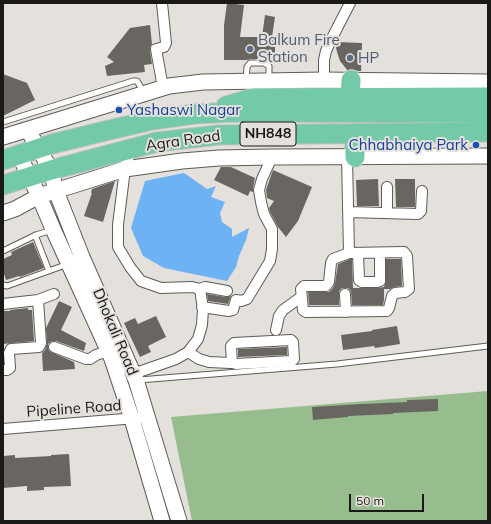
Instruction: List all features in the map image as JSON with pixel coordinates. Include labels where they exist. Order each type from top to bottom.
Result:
[{"type":"highway","name":"Agra Road","points":[[195,114],[255,85],[484,94]]},
{"type":"highway","points":[[195,114],[484,94]]},
{"type":"highway","name":"NH848","points":[[11,157],[38,148],[152,120],[195,114]]},
{"type":"highway","name":"Agra Road","points":[[3,185],[51,170],[156,142],[218,134],[488,132]]},
{"type":"highway","points":[[351,157],[355,133]]},
{"type":"street","points":[[162,3],[166,43],[164,47],[155,45],[163,88]]},
{"type":"street","points":[[324,80],[324,60],[326,51],[350,3]]},
{"type":"street","points":[[3,137],[169,86],[203,82],[255,85],[324,80],[350,89]]},
{"type":"street","name":"Dhokali Road","points":[[33,128],[38,148],[51,170],[76,261],[106,328],[134,377],[148,417],[179,521]]},
{"type":"street","points":[[131,149],[125,169],[118,225],[118,247],[130,267],[140,281],[161,288],[192,287],[200,289],[205,287],[227,291]]},
{"type":"street","points":[[3,213],[15,209],[39,196],[125,169],[182,161],[272,157],[488,156]]},
{"type":"street","name":"Dhokali Road","points":[[11,157],[30,177],[53,229],[76,261]]},
{"type":"street","points":[[202,307],[229,311],[233,310],[236,300],[241,301],[247,299],[270,261],[272,249],[272,230],[260,202],[259,190],[262,179],[272,157]]},
{"type":"street","points":[[351,157],[348,212],[359,280],[362,282],[380,281],[380,253]]},
{"type":"street","points":[[386,187],[386,213]]},
{"type":"street","points":[[348,212],[418,214],[421,211],[422,191]]},
{"type":"street","points":[[404,252],[407,256],[409,289],[406,292],[395,293],[392,296],[389,308],[386,311],[306,312],[303,310],[301,289],[304,286],[326,286],[329,282],[331,263],[333,259],[354,253],[380,253],[404,252]]},
{"type":"street","points":[[134,377],[176,359],[188,352],[198,339],[202,325],[200,289]]},
{"type":"street","points":[[3,304],[38,300],[54,294]]},
{"type":"street","points":[[345,294],[346,312]]},
{"type":"street","points":[[276,330],[279,316],[283,310],[301,297]]},
{"type":"street","points":[[3,370],[10,368],[9,353],[11,349],[39,346],[41,343],[38,300]]},
{"type":"street","name":"Dhokali Road","points":[[106,328],[108,351],[132,419],[162,521]]},
{"type":"street","points":[[188,352],[199,359],[209,362],[236,364],[292,361],[294,359],[293,342],[291,340],[234,343],[231,346],[232,363]]},
{"type":"street","points":[[54,348],[86,359],[90,359],[96,355],[108,351]]},
{"type":"street","name":"Pipeline Road","points":[[3,429],[148,417]]},
{"type":"lane","points":[[3,122],[133,81],[138,81],[145,94]]},
{"type":"lane","points":[[98,92],[103,106]]},
{"type":"lane","points":[[33,112],[33,128]]},
{"type":"lane","points":[[3,251],[35,235],[53,229]]},
{"type":"lane","points":[[35,235],[49,271]]},
{"type":"lane","points":[[3,285],[7,286],[76,261]]},
{"type":"lane","points":[[134,377],[336,364],[488,346]]},
{"type":"green space","points":[[488,391],[488,521],[192,521],[171,417]]},
{"type":"water","points":[[184,173],[207,189],[216,186],[211,197],[225,202],[220,213],[222,222],[232,229],[232,237],[249,228],[236,267],[227,281],[164,268],[143,256],[131,228],[145,181]]},
{"type":"building","points":[[227,3],[244,5],[240,37],[262,37],[265,15],[275,17],[272,37],[275,37],[275,60],[224,60],[224,25]]},
{"type":"building","points":[[150,25],[152,44],[150,50],[152,64],[144,65],[145,72],[107,76],[105,66],[114,62],[107,57],[130,28]]},
{"type":"building","name":"HP","points":[[337,42],[362,43],[361,71],[352,69],[347,70],[340,61],[336,48]]},
{"type":"building","points":[[3,74],[27,83],[35,100],[3,116]]},
{"type":"building","points":[[221,167],[231,167],[255,178],[253,192],[250,191],[248,196],[214,180]]},
{"type":"building","points":[[273,170],[312,187],[298,221],[286,237],[278,227],[270,212],[269,208],[274,201],[267,198],[266,190]]},
{"type":"building","points":[[378,179],[379,206],[357,206],[356,180]]},
{"type":"building","points":[[395,179],[415,179],[415,207],[396,207]]},
{"type":"building","points":[[115,181],[103,222],[84,216],[92,189]]},
{"type":"building","points":[[33,242],[44,268],[20,277],[6,280],[3,271],[3,259],[12,255],[11,252]]},
{"type":"building","points":[[352,259],[353,288],[384,287],[386,281],[386,259],[401,259],[402,286],[384,289],[383,305],[352,305],[351,291],[348,288],[342,288],[339,291],[339,305],[309,305],[308,292],[329,292],[335,283],[338,264]]},
{"type":"building","points":[[207,294],[226,297],[231,296],[228,304],[208,301]]},
{"type":"building","points":[[59,301],[72,307],[61,330],[86,343],[84,351],[56,341],[50,342],[48,344],[49,351],[74,362],[75,369],[43,371],[42,353],[45,350],[47,343],[46,328]]},
{"type":"building","points":[[28,308],[28,310],[32,310],[34,341],[3,344],[3,311]]},
{"type":"building","points":[[156,316],[166,337],[148,346],[151,352],[140,357],[124,323],[135,318],[138,324]]},
{"type":"building","points":[[397,326],[400,344],[375,348],[374,346],[343,350],[341,335]]},
{"type":"building","points":[[287,347],[287,355],[238,357],[238,349]]},
{"type":"building","points":[[438,399],[438,411],[348,416],[313,420],[312,407]]},
{"type":"building","points":[[69,454],[71,486],[44,487],[44,490],[27,491],[27,486],[3,488],[3,456],[15,455],[15,458]]},
{"type":"place","name":"Balkum Fire Station","points":[[250,49]]},
{"type":"place","name":"HP","points":[[350,58]]},
{"type":"place","name":"Yashaswi Nagar","points":[[119,110]]},
{"type":"place","name":"Chhabhaiya Park","points":[[476,145]]}]
